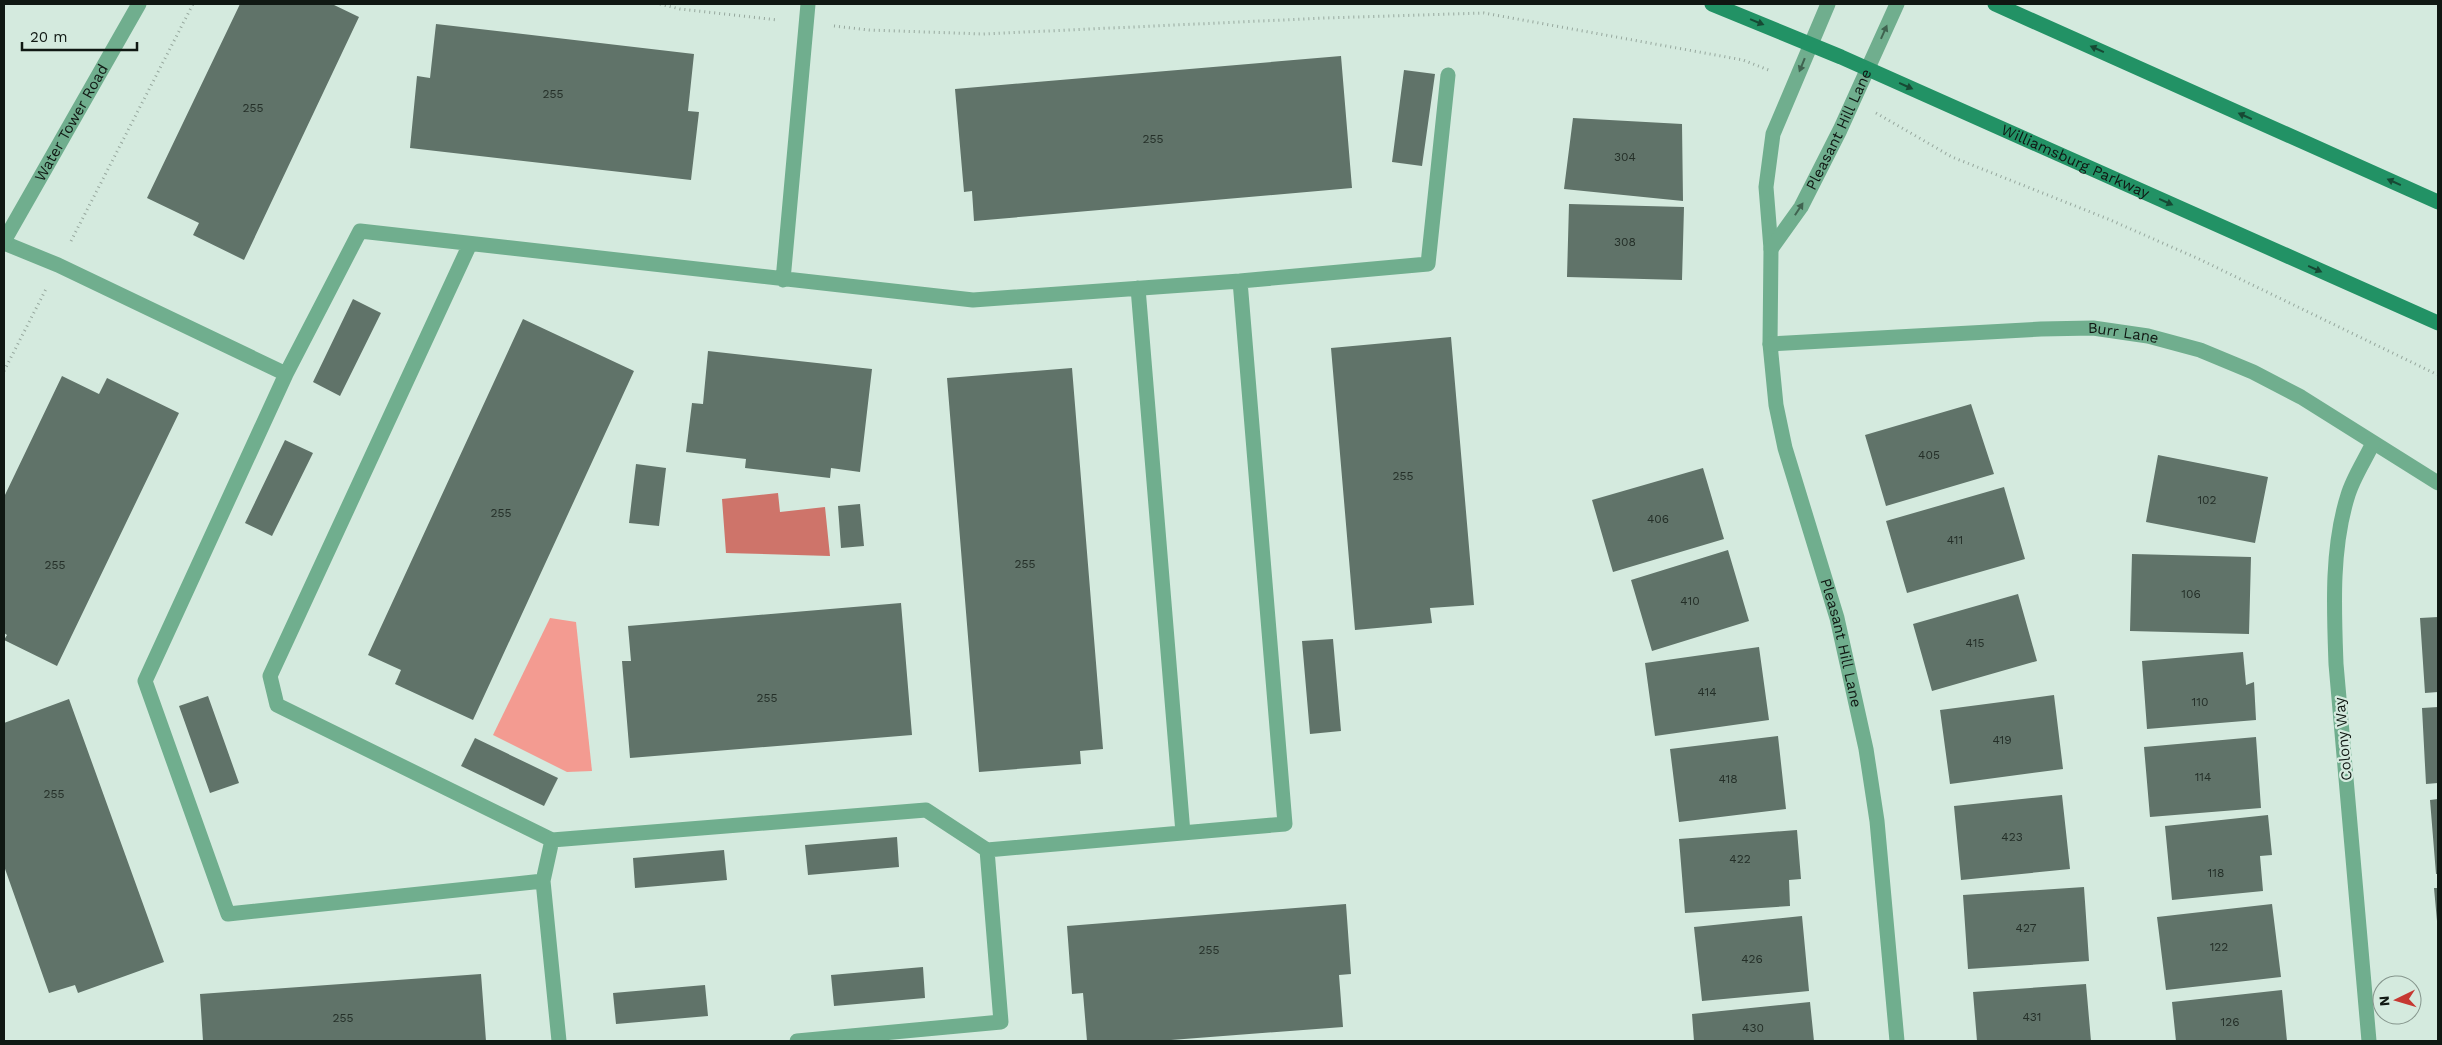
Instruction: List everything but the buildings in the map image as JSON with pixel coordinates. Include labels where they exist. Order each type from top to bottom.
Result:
[{"type":"street","name":"Water Tower Road","points":[[4,242],[139,4]]},
{"type":"street","points":[[783,280],[808,4]]},
{"type":"street","name":"Williamsburg Parkway","points":[[1712,4],[1868,69],[2438,323]]},
{"type":"street","name":"Pleasant Hill Lane","points":[[1828,4],[1773,134],[1766,187],[1771,249],[1770,344],[1776,406],[1785,448],[1837,618],[1866,750],[1878,830],[1897,1041]]},
{"type":"street","name":"Pleasant Hill Lane","points":[[1771,249],[1801,207],[1852,103],[1897,4]]},
{"type":"street","points":[[1995,4],[2438,202]]},
{"type":"street","points":[[543,881],[228,914],[145,681],[286,374],[360,231],[973,300],[1240,281],[1428,264],[1448,75]]},
{"type":"street","points":[[4,242],[58,265],[286,374]]},
{"type":"street","points":[[470,244],[270,676],[277,704],[552,840],[926,810],[986,850],[1285,824],[1240,281]]},
{"type":"street","points":[[1138,288],[1184,833]]},
{"type":"street","name":"Burr Lane","points":[[1770,344],[2041,328],[2093,328],[2148,336],[2200,350],[2253,372],[2301,397],[2438,483]]},
{"type":"street","name":"Colony Way","points":[[2369,1041],[2336,664],[2334,616],[2341,529],[2348,494],[2373,443]]},
{"type":"street","points":[[552,840],[543,881],[559,1041]]},
{"type":"street","points":[[797,1041],[1001,1022],[986,850]]},
{"type":"path","points":[[4,371],[193,4]]},
{"type":"path","points":[[660,4],[680,9],[869,30],[983,34],[1315,18],[1484,13],[1743,60],[1796,81]]},
{"type":"path","points":[[1852,103],[1886,117],[1952,157],[2108,219],[2199,259],[2438,375]]},
{"type":"shaded area","points":[[778,493],[780,512],[825,507],[830,556],[726,553],[722,499]]},
{"type":"shaded area","points":[[550,618],[576,622],[592,771],[567,772],[493,735]]}]
